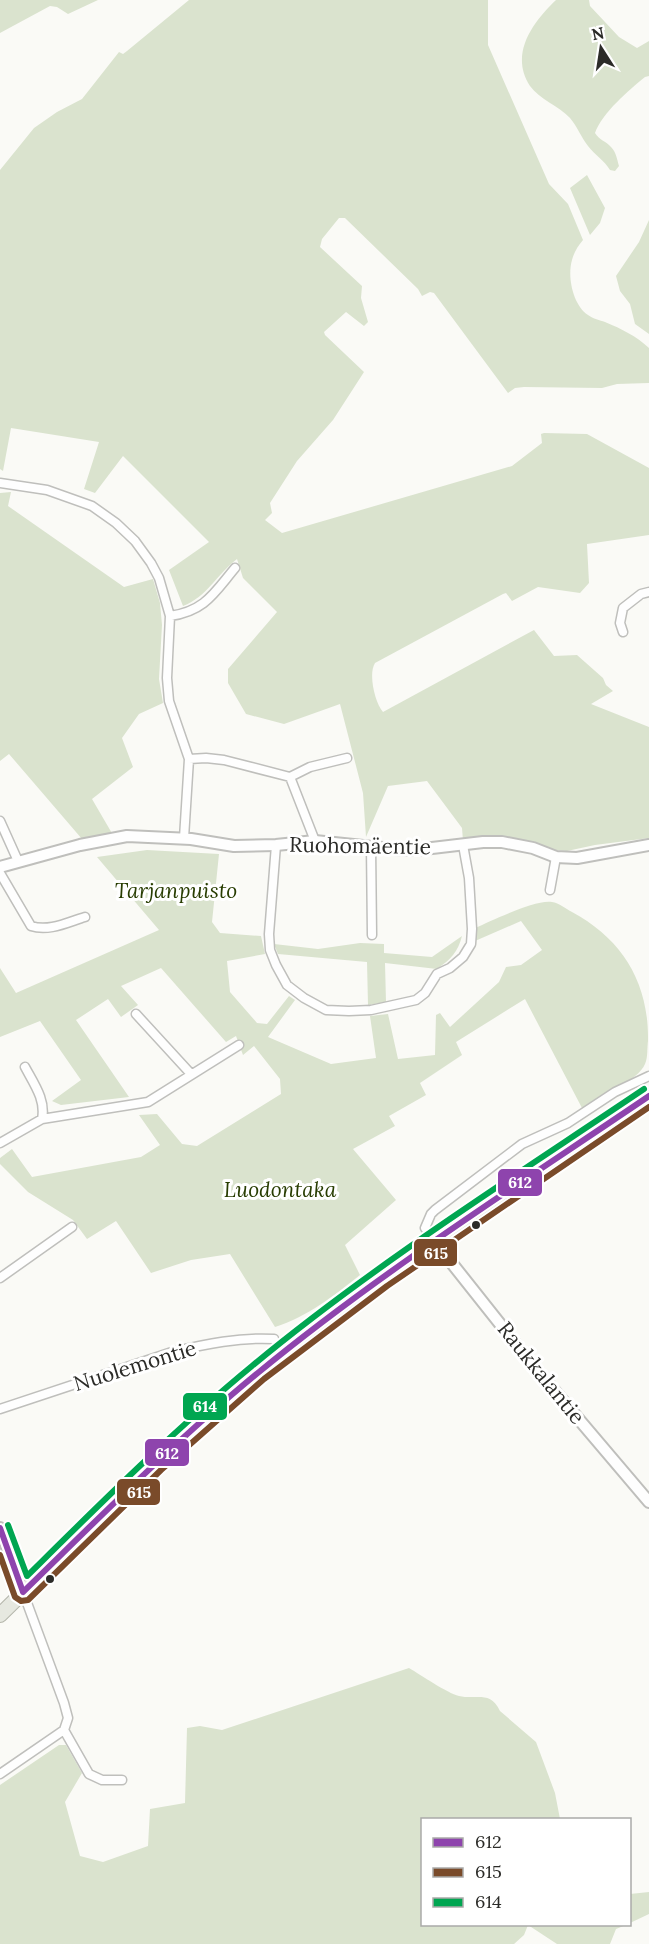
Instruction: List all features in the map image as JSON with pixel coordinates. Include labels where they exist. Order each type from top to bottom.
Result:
[{"type":"highway","points":[[0,1615],[156,1462],[226,1399],[294,1344],[435,1242],[649,1096]]},
{"type":"street","points":[[0,483],[47,490],[92,506],[116,523],[135,541],[152,563],[159,578],[170,616],[167,678],[169,701],[189,759],[184,838]]},
{"type":"street","points":[[170,616],[197,609],[207,601],[235,568]]},
{"type":"street","points":[[623,632],[620,623],[622,608],[640,594],[649,592]]},
{"type":"street","points":[[189,759],[224,760],[290,777],[310,767],[347,758]]},
{"type":"street","points":[[290,777],[315,841]]},
{"type":"street","points":[[0,821],[18,861]]},
{"type":"street","name":"Ruohomäentie","points":[[0,867],[80,845],[127,836],[184,838],[234,846],[315,841],[415,850],[502,842],[533,848],[556,857],[577,858],[649,845]]},
{"type":"street","points":[[276,845],[269,934],[270,950],[276,965],[287,985],[304,998],[326,1010],[349,1011],[371,1010],[416,1000],[438,974],[463,957],[471,944],[472,929],[469,878],[463,846]]},
{"type":"street","points":[[371,846],[372,935]]},
{"type":"street","points":[[550,890],[556,857]]},
{"type":"street","points":[[0,873],[31,926],[39,929],[48,928],[85,917]]},
{"type":"street","points":[[136,1014],[191,1074]]},
{"type":"street","points":[[0,1143],[42,1119],[148,1102],[239,1045]]},
{"type":"street","points":[[25,1067],[41,1099],[44,1109],[42,1119]]},
{"type":"street","points":[[435,1242],[425,1228],[430,1214],[467,1184],[522,1144],[568,1123],[615,1092],[649,1076]]},
{"type":"street","points":[[0,1278],[72,1227]]},
{"type":"street","name":"Raukkalantie","points":[[435,1242],[531,1363],[649,1502]]},
{"type":"street","name":"Nuolemontie","points":[[0,1409],[201,1345],[260,1338],[274,1340]]},
{"type":"street","points":[[0,1528],[68,1718],[64,1730],[0,1774]]},
{"type":"street","points":[[64,1730],[89,1774],[102,1780],[122,1780]]},
{"type":"green space","points":[[0,0],[98,0],[68,14],[57,7],[50,6],[0,33]]},
{"type":"green space","points":[[189,0],[488,0],[488,45],[549,184],[568,204],[583,240],[573,257],[570,274],[575,298],[578,305],[590,316],[623,330],[649,348],[649,383],[617,384],[602,388],[524,387],[515,388],[508,393],[434,293],[430,292],[422,296],[418,289],[345,218],[339,218],[322,239],[320,247],[362,286],[361,298],[368,322],[364,326],[346,312],[324,332],[364,372],[333,420],[297,461],[270,503],[272,513],[265,520],[282,533],[512,466],[542,443],[541,434],[544,433],[587,434],[649,468],[649,535],[587,544],[589,583],[580,593],[538,587],[512,601],[506,593],[503,594],[375,663],[372,681],[375,695],[383,712],[534,630],[554,656],[577,655],[603,678],[606,685],[613,691],[591,704],[649,727],[649,838],[567,851],[463,841],[462,828],[427,781],[388,786],[366,837],[363,793],[340,704],[284,724],[246,714],[228,683],[228,669],[277,612],[243,578],[237,559],[199,597],[183,606],[169,570],[209,542],[123,456],[95,493],[84,489],[99,442],[11,428],[3,471],[0,469],[0,170],[34,128],[57,112],[82,99],[119,52],[123,54]]},
{"type":"green space","points":[[556,0],[589,0],[590,6],[619,37],[637,48],[649,41],[649,76],[631,88],[617,102],[595,133],[614,151],[619,166],[615,171],[610,170],[591,149],[570,118],[534,91],[524,74],[522,62],[526,39],[539,18]]},
{"type":"green space","points":[[587,175],[605,208],[600,223],[590,235],[570,188]]},
{"type":"green space","points":[[649,220],[649,334],[635,324],[630,304],[620,291],[616,276],[639,242]]},
{"type":"green space","points":[[11,492],[8,506],[124,587],[153,579],[160,603],[162,625],[159,679],[163,703],[139,714],[122,738],[133,767],[92,799],[113,835],[82,839],[9,754],[0,761],[0,493]]},
{"type":"green space","points":[[147,850],[219,854],[212,922],[220,933],[261,936],[265,954],[227,961],[230,992],[257,1023],[267,1024],[289,996],[295,1000],[268,1037],[331,1064],[376,1058],[370,1016],[388,1014],[398,1059],[435,1055],[436,1015],[440,1013],[450,1027],[499,982],[506,967],[521,965],[542,950],[521,921],[475,941],[475,928],[525,907],[552,902],[590,923],[605,935],[629,964],[644,1000],[648,1041],[645,1064],[627,1082],[582,1108],[525,999],[456,1042],[462,1055],[420,1083],[426,1095],[389,1116],[395,1126],[353,1149],[396,1200],[345,1245],[360,1275],[331,1298],[287,1323],[275,1327],[230,1254],[191,1260],[151,1273],[116,1221],[87,1239],[73,1220],[28,1192],[0,1164],[0,1158],[12,1149],[32,1177],[141,1157],[160,1145],[139,1115],[157,1114],[182,1144],[197,1146],[281,1094],[280,1079],[254,1046],[243,1055],[236,1036],[226,1042],[161,968],[121,986],[138,1005],[121,1017],[108,999],[76,1020],[129,1097],[61,1105],[52,1101],[81,1080],[40,1021],[0,1037],[0,968],[16,993],[159,930],[97,857]]},
{"type":"green space","points":[[462,936],[453,955],[437,969],[385,963],[386,1002],[368,1005],[367,962],[278,954],[274,944],[318,949],[360,943],[384,944],[384,953],[432,957]]},
{"type":"green space","points":[[409,1668],[441,1688],[459,1696],[492,1700],[500,1711],[536,1742],[555,1793],[560,1818],[421,1818],[421,1926],[528,1926],[524,1935],[514,1944],[0,1944],[0,1785],[59,1745],[66,1745],[82,1773],[65,1802],[80,1856],[103,1862],[148,1846],[150,1809],[185,1803],[187,1728],[200,1726],[222,1730]]},
{"type":"green space","points":[[649,1892],[649,1914],[631,1923],[631,1894]]},
{"type":"green space","points":[[530,1926],[624,1926],[616,1929],[610,1944],[557,1944]]},
{"type":"transit line","name":"614","points":[[8,1525],[27,1576],[137,1468],[194,1416],[299,1328],[395,1257],[644,1089]]},
{"type":"transit line","name":"612","points":[[23,1592],[139,1479],[259,1372],[402,1264],[649,1096]]},
{"type":"transit line","name":"615","points":[[0,1555],[15,1597],[21,1601],[28,1600],[161,1470],[264,1379],[387,1286],[649,1107]]},
{"type":"transit line","name":"612","points":[[0,1528],[23,1592]]},
{"type":"park label","name":"Tarjanpuisto","points":[[176,891]]},
{"type":"park label","name":"Luodontaka","points":[[280,1190]]}]
